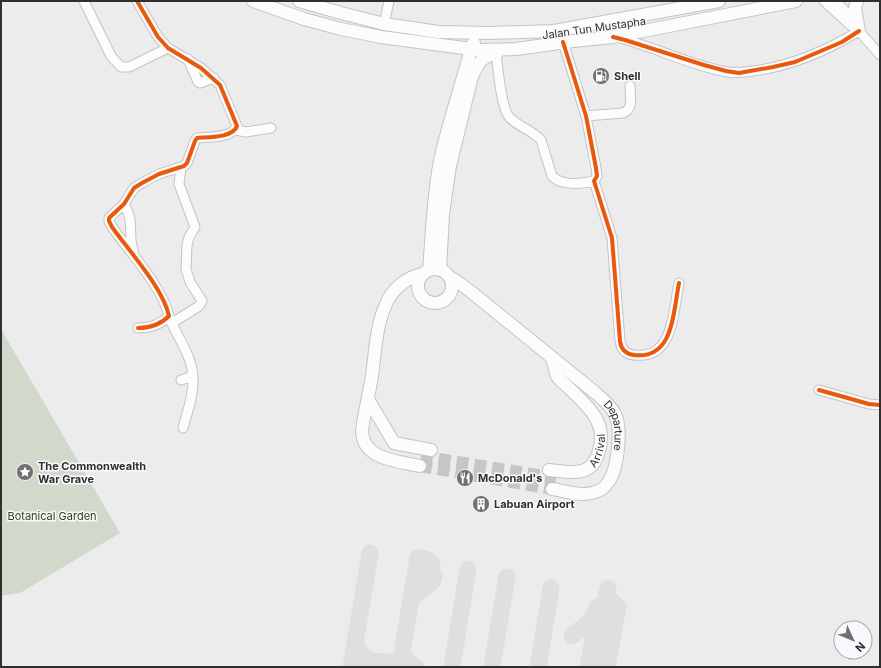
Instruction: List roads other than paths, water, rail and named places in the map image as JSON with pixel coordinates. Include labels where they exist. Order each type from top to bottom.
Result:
[{"type":"main road","name":"Jalan Tun Mustapha","points":[[253,1],[341,30],[405,40],[475,47],[516,49],[613,37],[796,1]]},
{"type":"main road","points":[[299,1],[341,14],[384,24],[438,32],[489,33],[554,31]]},
{"type":"main road","points":[[438,32],[475,47],[683,5],[719,1]]},
{"type":"main road","points":[[857,1],[855,8],[859,31]]},
{"type":"main road","points":[[405,40],[417,45],[444,49],[454,53],[462,61],[468,76]]},
{"type":"main road","points":[[368,399],[399,449],[404,453],[424,457],[376,455],[365,445],[362,439],[362,431],[368,399],[372,378],[380,322],[386,304],[392,293],[402,283],[416,275],[435,273],[450,166],[475,47]]},
{"type":"main road","points":[[468,76],[482,58],[496,53],[516,49]]},
{"type":"main road","name":"Departure","points":[[435,273],[458,282],[470,291],[610,406],[617,419],[619,431],[617,453],[610,480],[601,489],[586,494],[552,479]]},
{"type":"main road","name":"Arrival","points":[[552,358],[557,376],[591,410],[599,423],[601,440],[600,449],[594,464],[588,469],[552,479]]},
{"type":"street","points":[[84,1],[110,56],[121,66],[129,66],[168,48]]},
{"type":"street","points":[[137,1],[158,37],[168,48],[201,68],[214,78],[220,85],[237,126],[236,130]]},
{"type":"street","points":[[384,24],[389,1]]},
{"type":"street","points":[[824,1],[848,24],[859,31]]},
{"type":"street","points":[[836,1],[880,55]]},
{"type":"street","points":[[613,37],[726,72],[739,73],[772,68],[795,62],[842,42],[859,31]]},
{"type":"street","points":[[563,42],[586,116],[597,176],[594,181],[612,238],[620,341],[621,347],[625,352],[630,355],[644,356],[661,349],[668,335],[678,283]]},
{"type":"street","points":[[496,53],[506,112],[516,123],[537,135],[541,140],[552,176],[561,182],[594,181]]},
{"type":"street","points":[[188,59],[198,82],[200,83],[214,78]]},
{"type":"street","points":[[586,116],[626,112],[631,104],[630,86]]},
{"type":"street","points":[[183,428],[191,398],[193,376],[188,357],[161,296],[108,220],[110,216],[124,204],[134,188],[159,174],[181,168],[187,163],[195,141],[198,138],[229,134],[236,130],[246,132],[271,128]]},
{"type":"street","points":[[138,328],[146,328],[170,319],[199,306],[202,301],[190,282],[186,269],[187,245],[189,237],[195,227],[188,212],[179,184],[181,168]]},
{"type":"street","points":[[124,204],[131,224],[131,239],[135,258]]},
{"type":"street","points":[[181,380],[193,376]]},
{"type":"street","points":[[819,390],[869,404],[880,405]]},
{"type":"tunnel","points":[[421,456],[556,478]]},
{"type":"tunnel","points":[[420,466],[552,489]]},
{"type":"place","name":"Shell","points":[[601,76]]},
{"type":"place","name":"The Commonwealth War Grave","points":[[25,472]]},
{"type":"place","name":"McDonald's","points":[[465,478]]},
{"type":"place","name":"Labuan Airport","points":[[481,504]]},
{"type":"park label","name":"Botanical Garden","points":[[52,516]]}]
